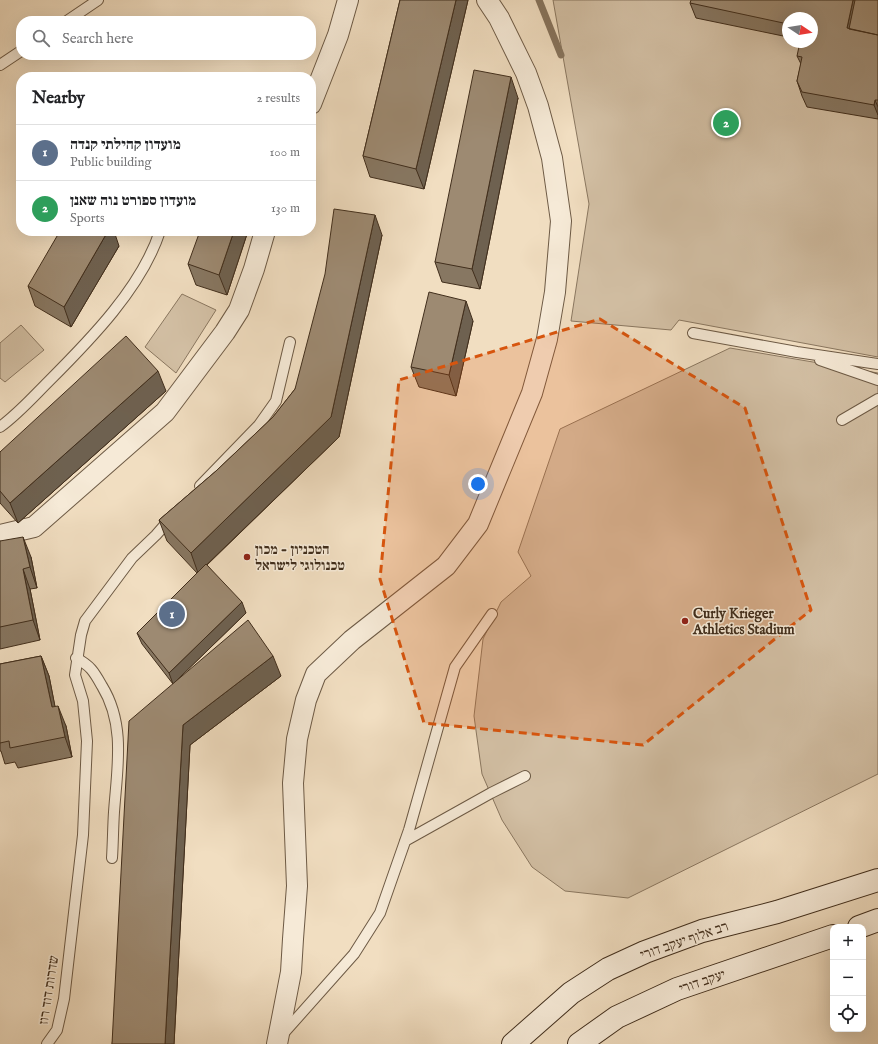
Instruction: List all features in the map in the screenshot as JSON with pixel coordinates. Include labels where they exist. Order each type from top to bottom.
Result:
[{"type":"main road","name":"רב אלוף יעקב דורי","points":[[513,1043],[572,993],[608,969],[645,952],[702,931],[777,912],[878,880]]},
{"type":"main road","points":[[866,924],[878,920]]},
{"type":"main road","name":"יעקב דורי","points":[[579,1044],[617,1017],[677,989],[830,937]]},
{"type":"street","points":[[316,91],[338,35],[348,0]]},
{"type":"street","points":[[278,1042],[291,972],[294,939],[297,886],[293,784],[296,739],[306,700],[316,674],[352,640],[446,566],[478,524],[532,393],[547,339],[555,292],[561,221],[552,158],[538,106],[526,73],[499,18],[487,0]]},
{"type":"street","points":[[0,535],[34,527],[165,412],[225,332],[239,310],[254,269],[264,236]]},
{"type":"lane","points":[[74,16],[98,0]]},
{"type":"lane","points":[[0,65],[16,54]]},
{"type":"lane","points":[[0,427],[12,419],[62,368],[118,305],[154,250],[158,236]]},
{"type":"lane","points":[[693,333],[798,352],[878,364]]},
{"type":"lane","points":[[193,493],[259,425],[276,401],[290,342]]},
{"type":"lane","points":[[798,352],[878,380]]},
{"type":"lane","points":[[842,420],[878,399]]},
{"type":"lane","name":"שדרות דוד רוז","points":[[47,1044],[57,1030],[64,999],[69,938],[83,835],[86,777],[86,734],[83,701],[75,675],[80,635],[85,621],[132,558],[156,535],[179,509]]},
{"type":"lane","points":[[278,1042],[354,954],[380,913],[405,841],[455,667],[492,614]]},
{"type":"lane","points":[[76,658],[90,666],[106,691],[117,718],[118,777],[114,811],[112,858]]},
{"type":"lane","points":[[405,841],[491,793],[526,776]]},
{"type":"highlighted area","points":[[600,319],[745,408],[811,610],[643,745],[424,723],[380,579],[399,380]]},
{"type":"shaded area","points":[[553,0],[878,0],[878,357],[679,320],[671,330],[571,321],[589,204]]},
{"type":"shaded area","points":[[182,294],[216,310],[176,373],[145,347]]},
{"type":"shaded area","points":[[21,325],[44,350],[5,382],[0,378],[0,343]]},
{"type":"shaded area","name":"Curly Krieger Athletics Stadium","points":[[730,348],[878,373],[878,774],[628,898],[565,891],[532,867],[502,820],[482,774],[474,716],[483,639],[501,602],[531,576],[518,552],[560,429]]},
{"type":"building","points":[[400,0],[456,0],[416,169],[363,156]]},
{"type":"building","points":[[691,0],[853,0],[847,28],[878,35],[878,100],[875,100],[874,105],[802,92],[797,81],[802,57],[797,56],[799,48],[818,48],[818,12],[782,12],[782,23],[690,3]]},
{"type":"building","points":[[855,0],[878,0],[878,35],[849,29]]},
{"type":"building","points":[[474,70],[511,77],[472,269],[435,262]]},
{"type":"building","points":[[334,209],[375,215],[331,417],[191,553],[159,520],[216,471],[273,417],[295,389],[325,274]]},
{"type":"building","points":[[57,236],[105,236],[64,307],[28,286]]},
{"type":"building","points":[[198,236],[232,236],[219,275],[188,264]]},
{"type":"building","points":[[429,292],[466,301],[449,375],[411,367]]},
{"type":"building","points":[[126,336],[158,371],[10,503],[0,491],[0,452]]},
{"type":"building","points":[[23,537],[30,567],[23,569],[33,620],[0,627],[0,541]]},
{"type":"building","points":[[206,564],[242,602],[169,673],[137,633]]},
{"type":"building","points":[[248,620],[273,656],[183,725],[165,1044],[112,1044],[129,721]]},
{"type":"building","points":[[41,656],[52,707],[58,706],[65,737],[10,748],[9,741],[0,743],[0,664]]},
{"type":"waterway","points":[[539,0],[561,55]]},
{"type":"place","name":"מועדון ספורט נוה שאנן","points":[[726,123]]},
{"type":"place","name":"הטכניון - מכון טכנולוגי לישראל","points":[[247,557]]},
{"type":"place","name":"מועדון קהילתי קנדה","points":[[172,614]]},
{"type":"place","name":"Curly Krieger Athletics Stadium","points":[[685,621]]}]
